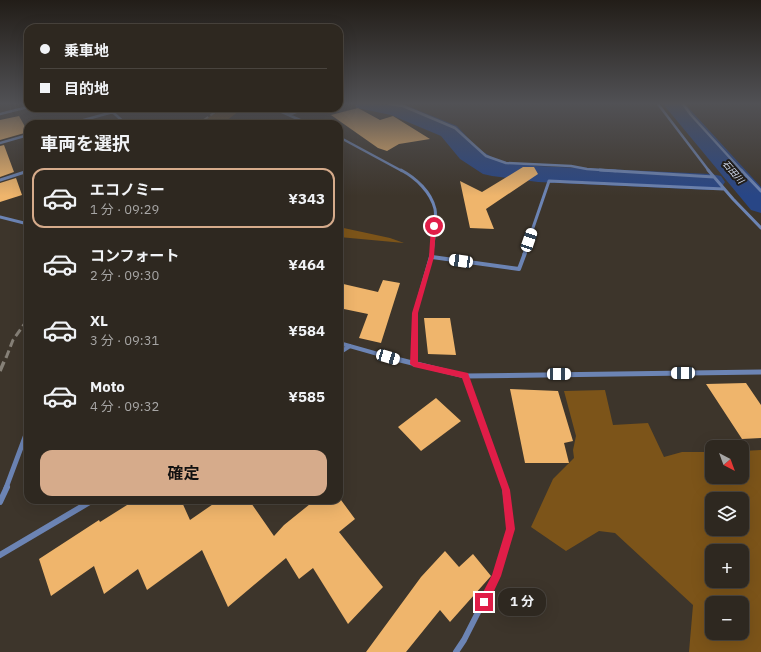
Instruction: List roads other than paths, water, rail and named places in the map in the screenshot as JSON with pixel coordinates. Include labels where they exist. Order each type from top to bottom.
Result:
[{"type":"street","points":[[462,134],[486,156],[506,163],[570,166],[587,169],[714,177]]},
{"type":"street","points":[[681,134],[724,189],[746,214],[761,228]]},
{"type":"street","points":[[709,134],[761,191]]},
{"type":"street","points":[[0,143],[24,136]]},
{"type":"street","points":[[343,139],[408,174],[427,191],[435,210],[432,257],[415,313],[414,364]]},
{"type":"street","points":[[0,180],[24,172]]},
{"type":"street","points":[[432,257],[519,269],[549,181],[724,189]]},
{"type":"street","points":[[0,217],[24,223]]},
{"type":"street","points":[[343,344],[414,364],[465,376],[761,372]]},
{"type":"street","points":[[343,350],[350,346]]},
{"type":"street","points":[[456,652],[464,640],[496,576],[510,529],[506,490],[465,376]]},
{"type":"street","points":[[0,502],[3,498],[24,440]]},
{"type":"street","points":[[0,555],[87,504]]},
{"type":"waterway","points":[[452,134],[469,154],[492,168],[538,174],[711,182]]},
{"type":"waterway","name":"石田川","points":[[700,134],[761,204]]},
{"type":"railway","points":[[6,358],[13,340],[24,325]]},
{"type":"railway","points":[[0,371],[6,357]]}]
